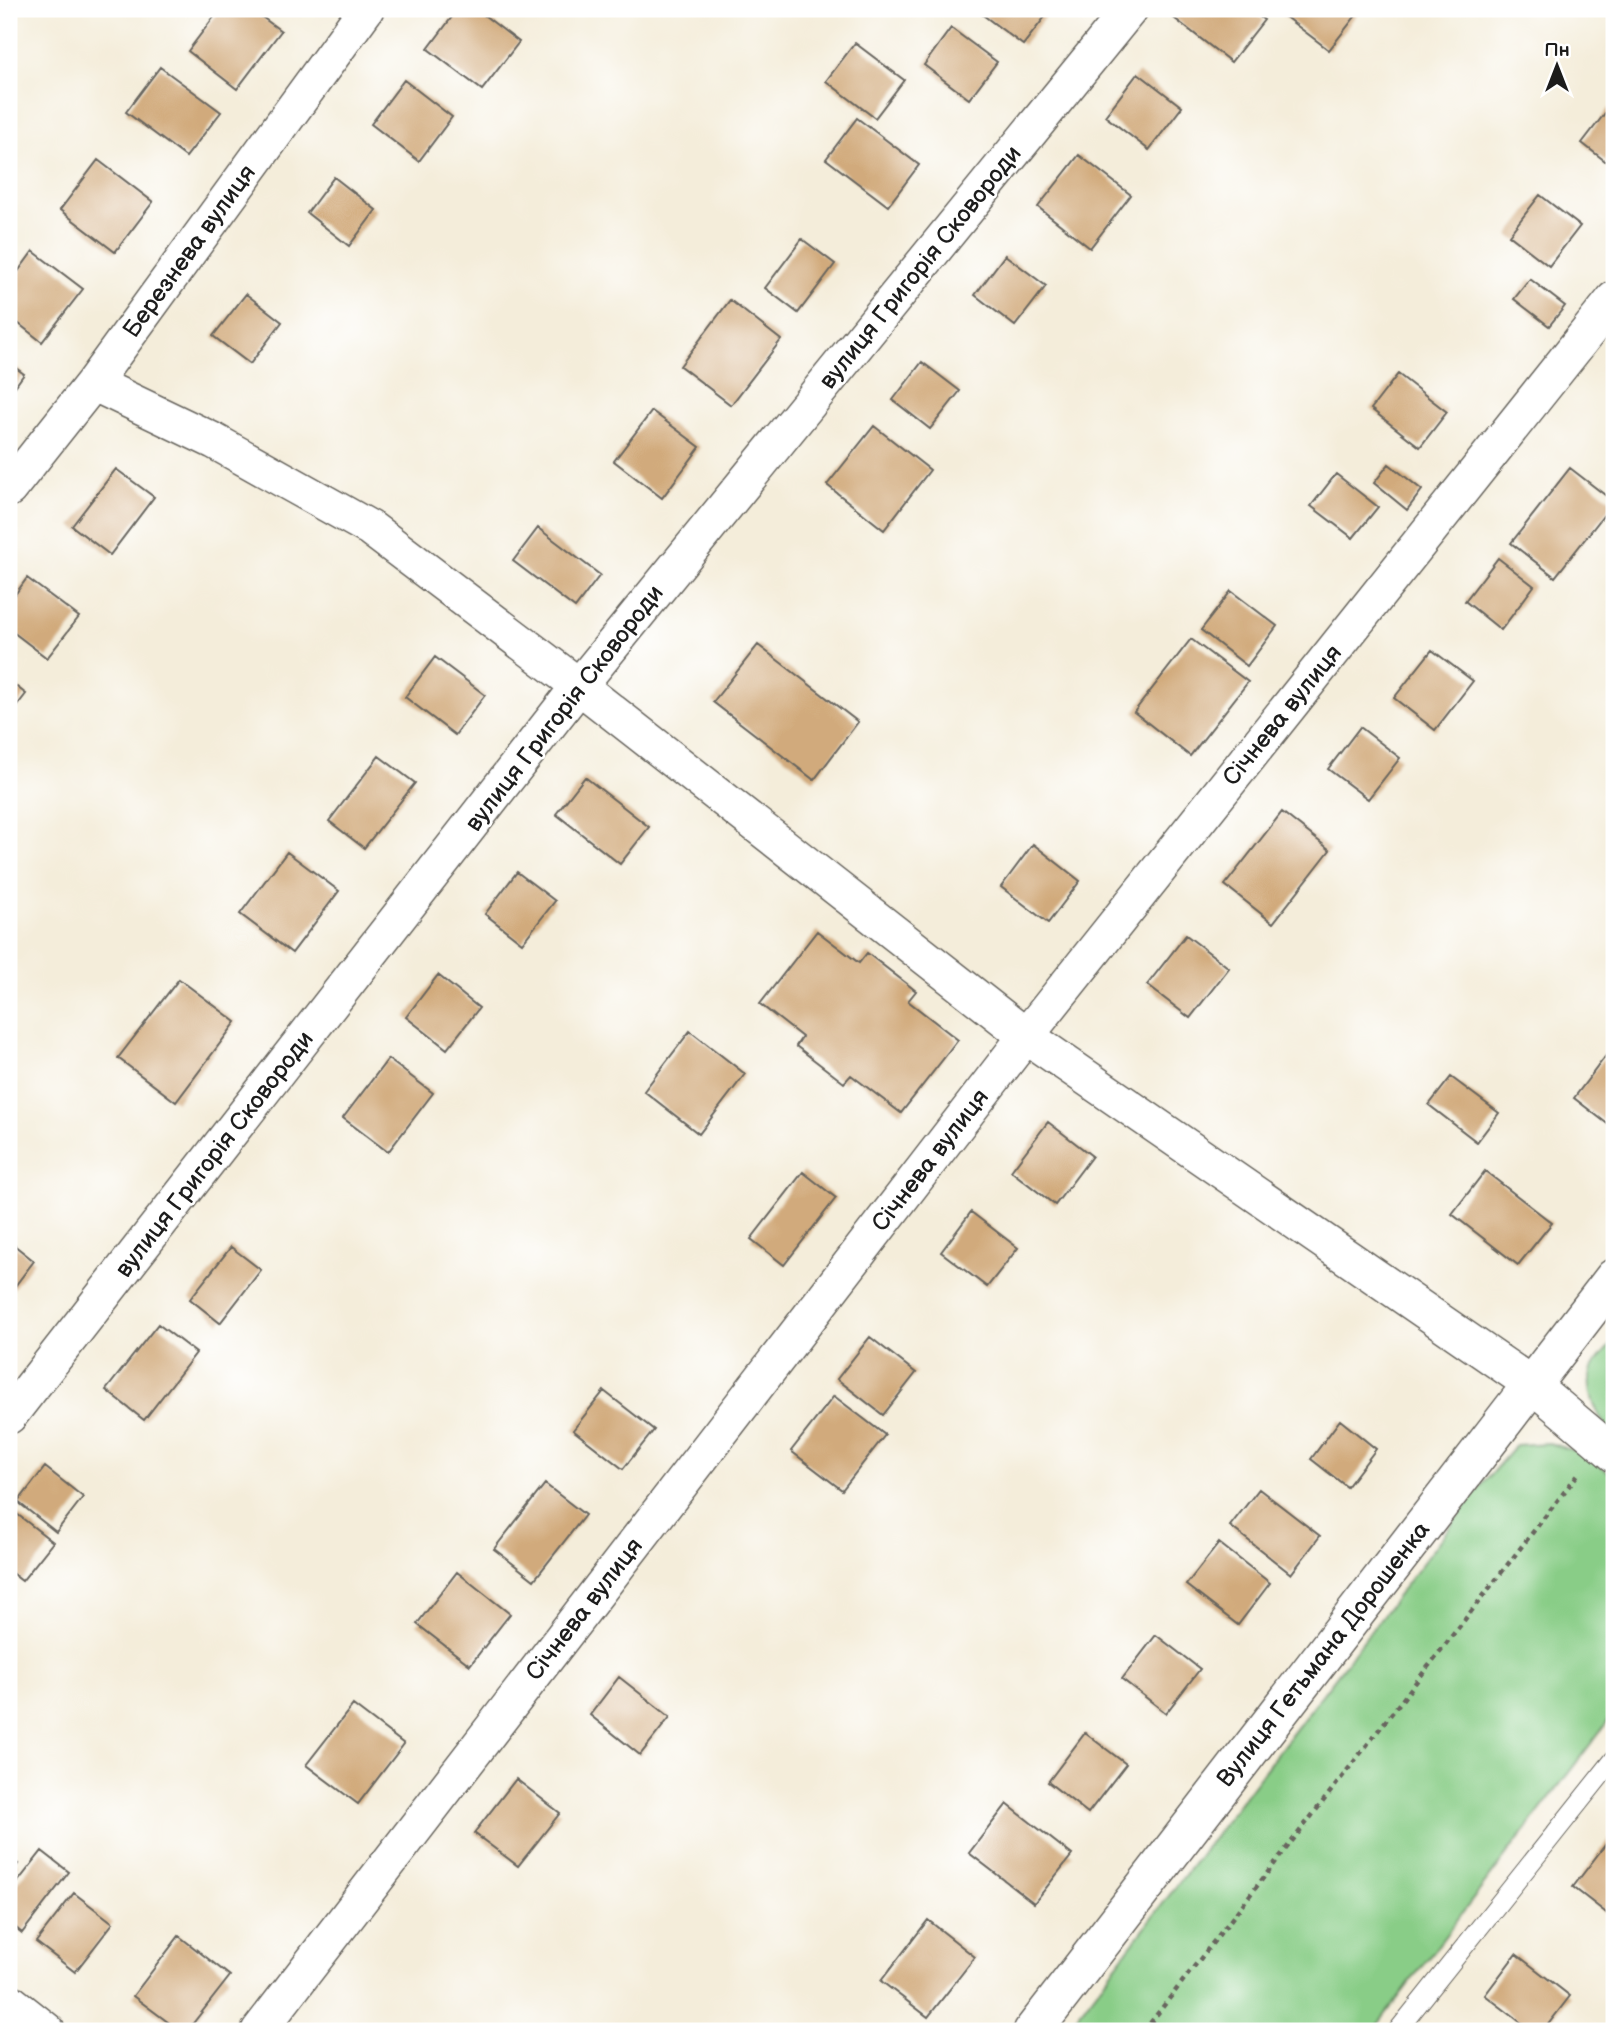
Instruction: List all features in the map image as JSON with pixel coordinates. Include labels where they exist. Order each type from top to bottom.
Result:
[{"type":"street","name":"Березнева вулиця","points":[[9,489],[93,383],[366,9]]},
{"type":"street","name":"вулиця Григорія Сковороди","points":[[9,1416],[579,686],[1129,9]]},
{"type":"street","name":"Січнева вулиця","points":[[259,2031],[1026,1036],[1614,299]]},
{"type":"street","points":[[93,383],[214,441],[370,528],[579,686],[1026,1036],[1531,1384],[1609,1448]]},
{"type":"street","name":"Вулиця Гетьмана Дорошенка","points":[[1033,2031],[1614,1278]]},
{"type":"street","points":[[9,2001],[47,2031]]},
{"type":"lane","points":[[1397,2031],[1614,1759]]},
{"type":"path","points":[[1144,2031],[1609,1448]]},
{"type":"green space","points":[[1614,1341],[1614,1437],[1595,1407],[1590,1380],[1595,1364]]},
{"type":"green space","points":[[1549,1443],[1585,1454],[1614,1476],[1614,1713],[1373,2031],[1066,2031],[1484,1482],[1516,1445]]},
{"type":"building","points":[[220,9],[251,9],[281,31],[237,89],[188,51]]},
{"type":"building","points":[[458,9],[476,9],[519,42],[482,90],[428,49]]},
{"type":"building","points":[[975,9],[1051,9],[1023,45]]},
{"type":"building","points":[[1182,9],[1249,9],[1264,20],[1231,62],[1174,18]]},
{"type":"building","points":[[1275,9],[1361,9],[1329,50]]},
{"type":"building","points":[[951,28],[997,62],[969,99],[924,65]]},
{"type":"building","points":[[855,43],[904,80],[875,118],[826,81]]},
{"type":"building","points":[[160,67],[221,112],[186,157],[126,112]]},
{"type":"building","points":[[1138,73],[1182,107],[1149,150],[1105,116]]},
{"type":"building","points":[[404,80],[452,117],[419,161],[371,124]]},
{"type":"building","points":[[1609,108],[1614,112],[1614,168],[1582,143]]},
{"type":"building","points":[[857,118],[919,165],[888,206],[826,159]]},
{"type":"building","points":[[1079,155],[1131,195],[1090,248],[1038,207]]},
{"type":"building","points":[[98,160],[153,202],[115,252],[60,210]]},
{"type":"building","points":[[334,177],[376,210],[349,246],[307,213]]},
{"type":"building","points":[[1540,195],[1580,226],[1549,266],[1509,235]]},
{"type":"building","points":[[802,239],[835,264],[798,313],[765,288]]},
{"type":"building","points":[[33,251],[83,289],[42,342],[9,316],[9,284]]},
{"type":"building","points":[[1005,255],[1046,286],[1015,326],[975,295]]},
{"type":"building","points":[[1530,279],[1565,306],[1549,326],[1514,299]]},
{"type":"building","points":[[246,294],[282,322],[250,364],[213,336]]},
{"type":"building","points":[[730,300],[781,340],[731,405],[680,366]]},
{"type":"building","points":[[922,362],[960,391],[930,429],[893,400]]},
{"type":"building","points":[[9,363],[24,374],[9,395]]},
{"type":"building","points":[[1398,374],[1447,412],[1420,447],[1371,409]]},
{"type":"building","points":[[652,411],[700,447],[662,498],[614,461]]},
{"type":"building","points":[[874,426],[930,470],[884,530],[827,485]]},
{"type":"building","points":[[1389,464],[1422,490],[1407,510],[1374,483]]},
{"type":"building","points":[[1570,468],[1614,502],[1555,577],[1511,543]]},
{"type":"building","points":[[116,469],[154,497],[110,555],[72,526]]},
{"type":"building","points":[[1336,474],[1378,507],[1353,538],[1311,506]]},
{"type":"building","points":[[538,528],[600,575],[575,608],[513,561]]},
{"type":"building","points":[[1498,558],[1534,586],[1501,630],[1465,601]]},
{"type":"building","points":[[27,578],[79,617],[47,658],[9,629],[9,603]]},
{"type":"building","points":[[1231,591],[1277,626],[1247,666],[1201,630]]},
{"type":"building","points":[[1191,639],[1248,682],[1190,756],[1134,712]]},
{"type":"building","points":[[758,645],[858,722],[814,780],[713,702]]},
{"type":"building","points":[[1432,650],[1473,681],[1435,730],[1394,698]]},
{"type":"building","points":[[435,657],[485,695],[455,735],[405,697]]},
{"type":"building","points":[[9,681],[26,694],[9,716]]},
{"type":"building","points":[[1360,727],[1400,758],[1368,799],[1328,769]]},
{"type":"building","points":[[379,756],[415,783],[364,848],[329,821]]},
{"type":"building","points":[[585,777],[649,827],[620,864],[556,814]]},
{"type":"building","points":[[1282,812],[1330,850],[1273,923],[1225,885]]},
{"type":"building","points":[[1033,844],[1080,881],[1048,923],[1001,887]]},
{"type":"building","points":[[287,852],[339,891],[292,953],[240,914]]},
{"type":"building","points":[[517,872],[555,901],[522,943],[485,914]]},
{"type":"building","points":[[817,931],[859,963],[867,953],[916,991],[908,1001],[958,1040],[901,1113],[851,1075],[844,1083],[796,1046],[802,1037],[760,1004]]},
{"type":"building","points":[[1186,935],[1229,968],[1190,1018],[1147,985]]},
{"type":"building","points":[[438,975],[479,1008],[447,1049],[406,1017]]},
{"type":"building","points":[[179,979],[236,1022],[176,1102],[118,1058]]},
{"type":"building","points":[[690,1031],[745,1074],[699,1134],[644,1091]]},
{"type":"building","points":[[1608,1053],[1614,1058],[1614,1129],[1574,1098]]},
{"type":"building","points":[[388,1059],[433,1093],[388,1152],[343,1118]]},
{"type":"building","points":[[1451,1077],[1499,1113],[1477,1142],[1429,1105]]},
{"type":"building","points":[[1048,1122],[1092,1156],[1055,1205],[1011,1171]]},
{"type":"building","points":[[1485,1171],[1552,1223],[1518,1265],[1452,1214]]},
{"type":"building","points":[[803,1172],[836,1198],[784,1265],[751,1239]]},
{"type":"building","points":[[971,1212],[1018,1248],[987,1287],[941,1252]]},
{"type":"building","points":[[9,1241],[34,1261],[9,1294]]},
{"type":"building","points":[[231,1247],[261,1270],[220,1323],[190,1299]]},
{"type":"building","points":[[158,1324],[196,1353],[144,1420],[106,1390]]},
{"type":"building","points":[[870,1337],[916,1373],[883,1415],[837,1379]]},
{"type":"building","points":[[604,1391],[654,1430],[623,1469],[573,1430]]},
{"type":"building","points":[[834,1396],[885,1435],[842,1490],[791,1451]]},
{"type":"building","points":[[1340,1420],[1376,1449],[1347,1487],[1311,1459]]},
{"type":"building","points":[[45,1467],[83,1497],[56,1532],[18,1502]]},
{"type":"building","points":[[545,1484],[585,1515],[534,1580],[494,1549]]},
{"type":"building","points":[[1259,1489],[1320,1536],[1291,1574],[1230,1526]]},
{"type":"building","points":[[13,1511],[53,1542],[22,1581],[9,1571],[9,1516]]},
{"type":"building","points":[[1219,1543],[1270,1583],[1238,1625],[1186,1585]]},
{"type":"building","points":[[457,1572],[510,1614],[470,1665],[417,1624]]},
{"type":"building","points":[[1156,1635],[1200,1669],[1166,1713],[1122,1679]]},
{"type":"building","points":[[619,1677],[670,1717],[640,1755],[590,1715]]},
{"type":"building","points":[[353,1705],[404,1744],[358,1804],[306,1765]]},
{"type":"building","points":[[1085,1733],[1126,1764],[1088,1813],[1048,1782]]},
{"type":"building","points":[[516,1779],[560,1813],[518,1866],[474,1833]]},
{"type":"building","points":[[1007,1804],[1072,1855],[1034,1903],[969,1853]]},
{"type":"building","points":[[1612,1836],[1614,1839],[1614,1919],[1573,1887]]},
{"type":"building","points":[[42,1851],[69,1872],[22,1933],[9,1922],[9,1893]]},
{"type":"building","points":[[9,1857],[18,1864],[9,1876]]},
{"type":"building","points":[[74,1893],[113,1923],[75,1972],[36,1942]]},
{"type":"building","points":[[928,1920],[975,1957],[928,2017],[881,1981]]},
{"type":"building","points":[[179,1936],[230,1976],[187,2031],[180,2031],[133,1996]]},
{"type":"building","points":[[1516,1954],[1570,1996],[1543,2031],[1532,2031],[1485,1995]]}]
